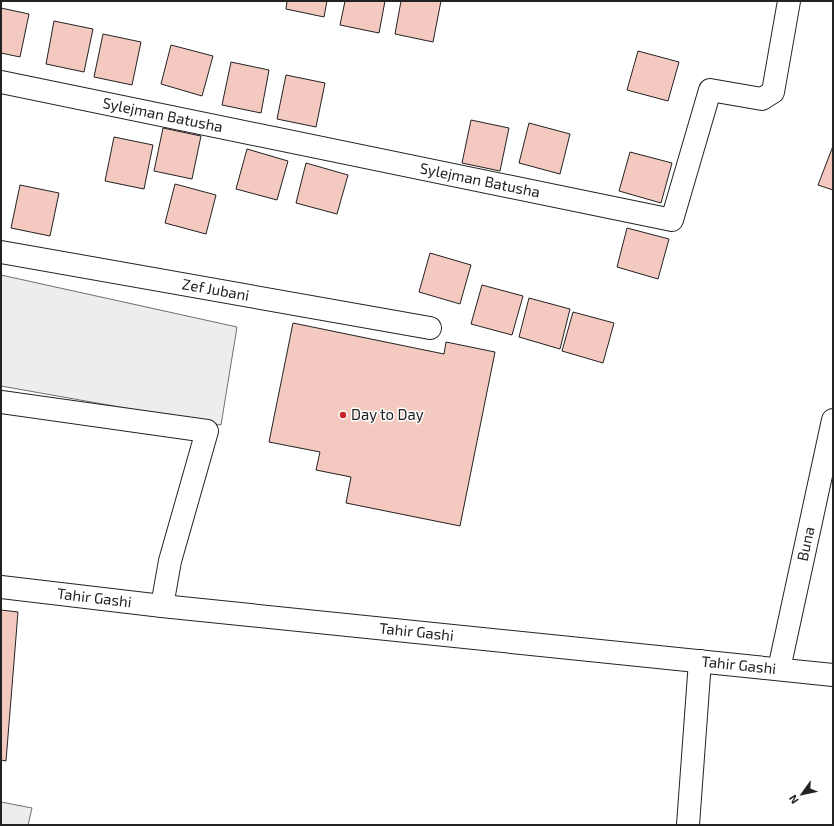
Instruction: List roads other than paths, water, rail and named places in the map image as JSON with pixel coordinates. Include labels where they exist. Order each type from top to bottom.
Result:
[{"type":"street","name":"Sylejman Batusha","points":[[1,82],[672,220],[710,90],[762,99],[773,92],[789,1]]},
{"type":"street","name":"Zef Jubani","points":[[1,252],[430,328]]},
{"type":"street","points":[[1,402],[207,431],[170,561],[162,606]]},
{"type":"street","name":"Buna","points":[[779,669],[833,420]]},
{"type":"street","name":"Tahir Gashi","points":[[1,587],[162,606],[833,675]]},
{"type":"street","points":[[688,825],[700,661]]},
{"type":"place","name":"Day to Day","points":[[343,415]]}]
